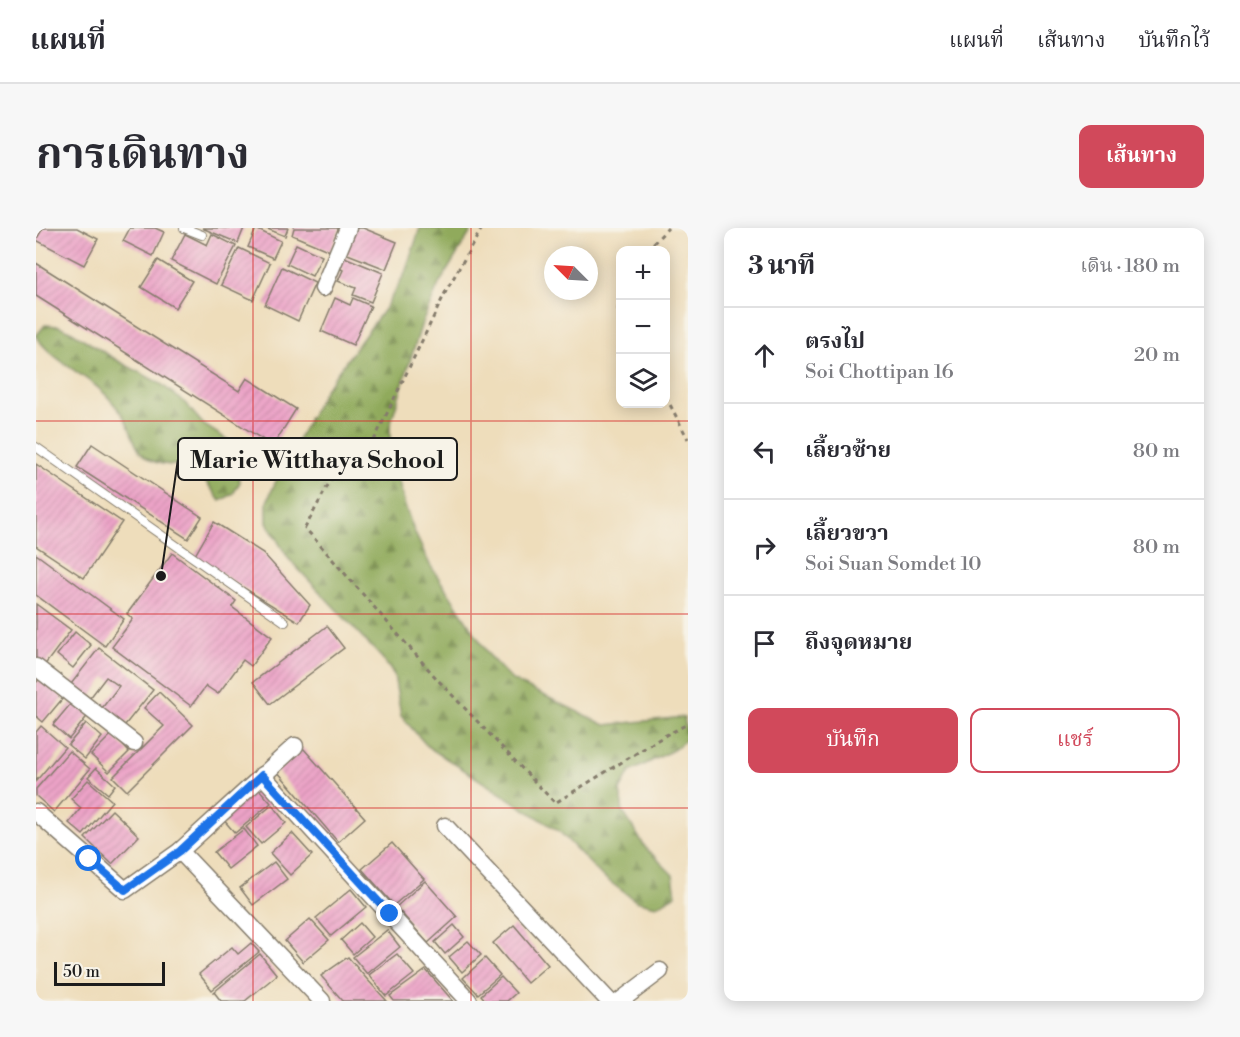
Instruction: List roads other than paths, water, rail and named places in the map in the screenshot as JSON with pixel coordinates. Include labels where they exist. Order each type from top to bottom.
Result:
[{"type":"street","points":[[323,288],[348,228]]},
{"type":"street","points":[[36,667],[134,744]]},
{"type":"street","points":[[36,812],[125,890],[180,851],[295,746]]},
{"type":"street","points":[[262,775],[469,1001]]},
{"type":"street","points":[[445,826],[609,1001]]},
{"type":"street","points":[[180,851],[322,1001]]},
{"type":"street","points":[[620,1001],[660,971]]},
{"type":"lane","points":[[184,228],[202,235]]},
{"type":"lane","points":[[36,447],[285,622]]},
{"type":"place","name":"Marie Witthaya School","points":[[161,576]]}]
